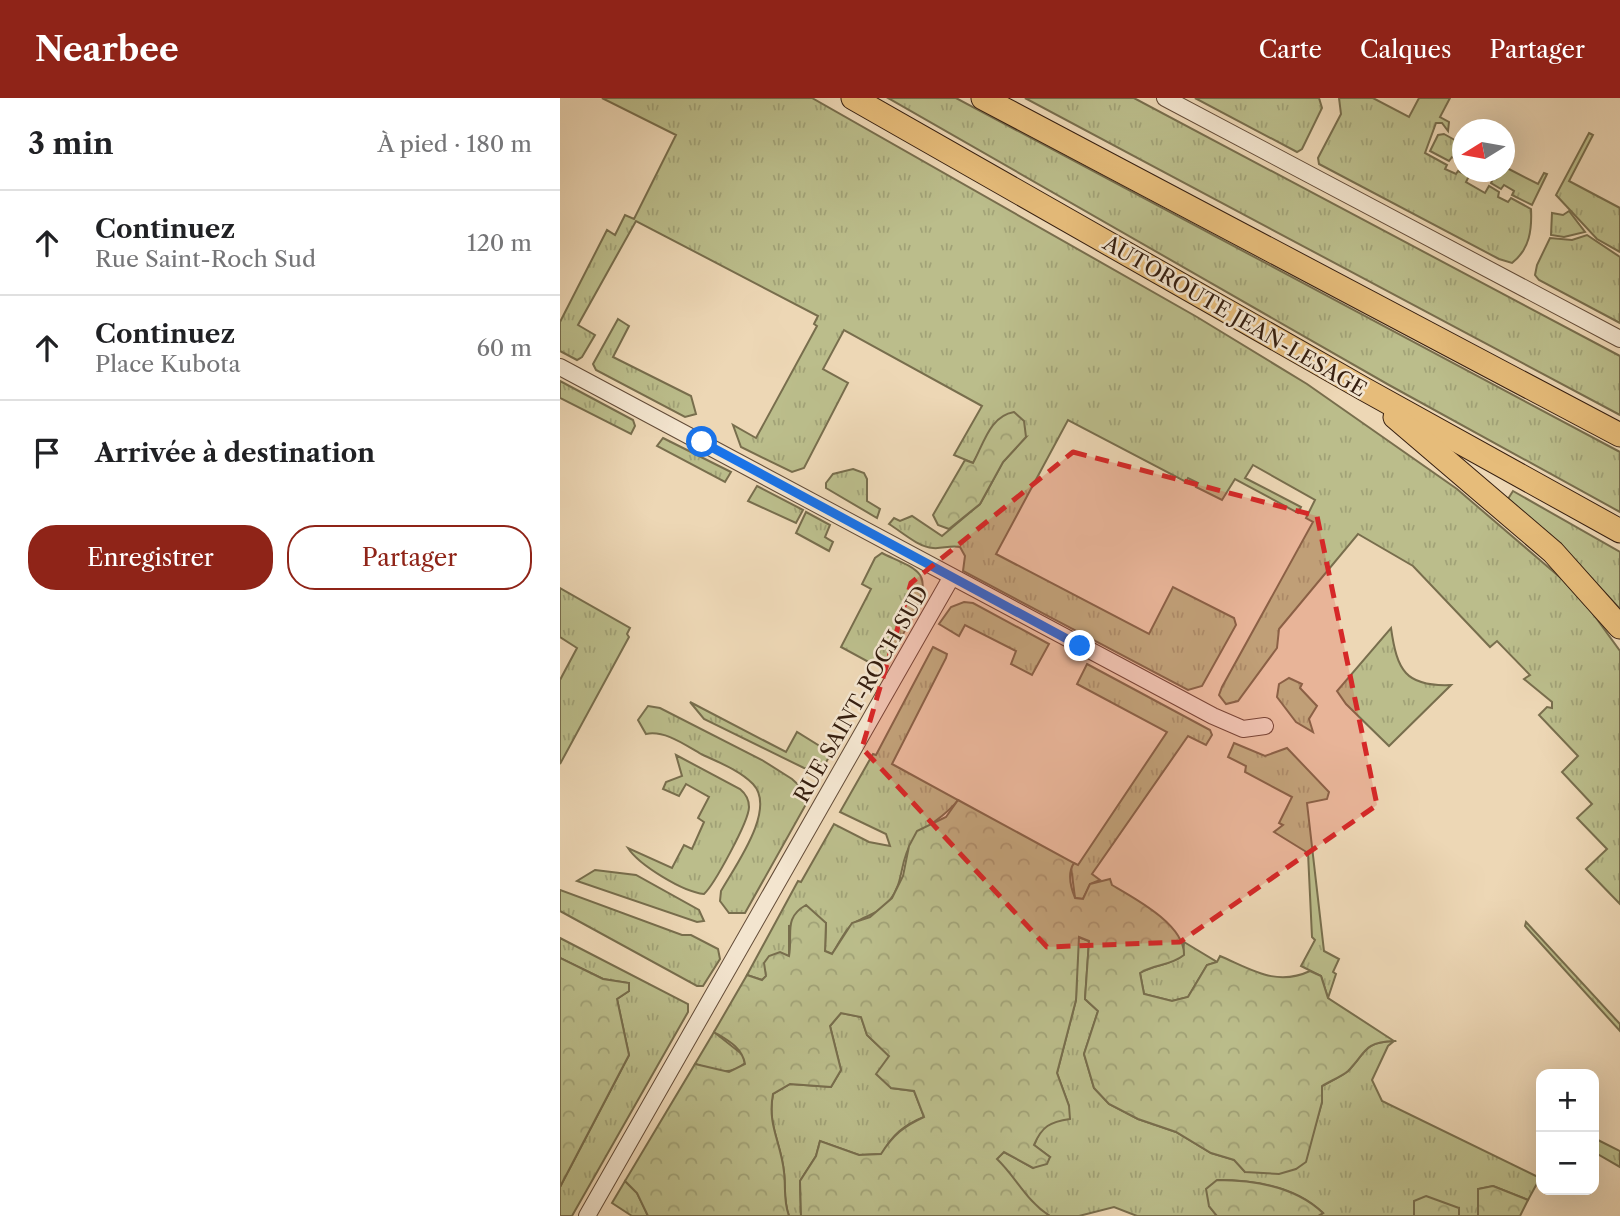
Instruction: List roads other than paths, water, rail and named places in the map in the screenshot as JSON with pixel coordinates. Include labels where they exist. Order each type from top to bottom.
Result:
[{"type":"highway","name":"AUTOROUTE JEAN-LESAGE","points":[[853,98],[1364,389],[1620,531]]},
{"type":"highway","points":[[983,98],[1620,435]]},
{"type":"highway","points":[[1364,389],[1553,552],[1620,627]]},
{"type":"street","points":[[1165,98],[1620,339]]},
{"type":"street","name":"RUE SAINT-ROCH SUD","points":[[560,367],[951,578],[587,1216]]},
{"type":"street","points":[[951,578],[1232,726],[1249,729],[1265,726]]}]
